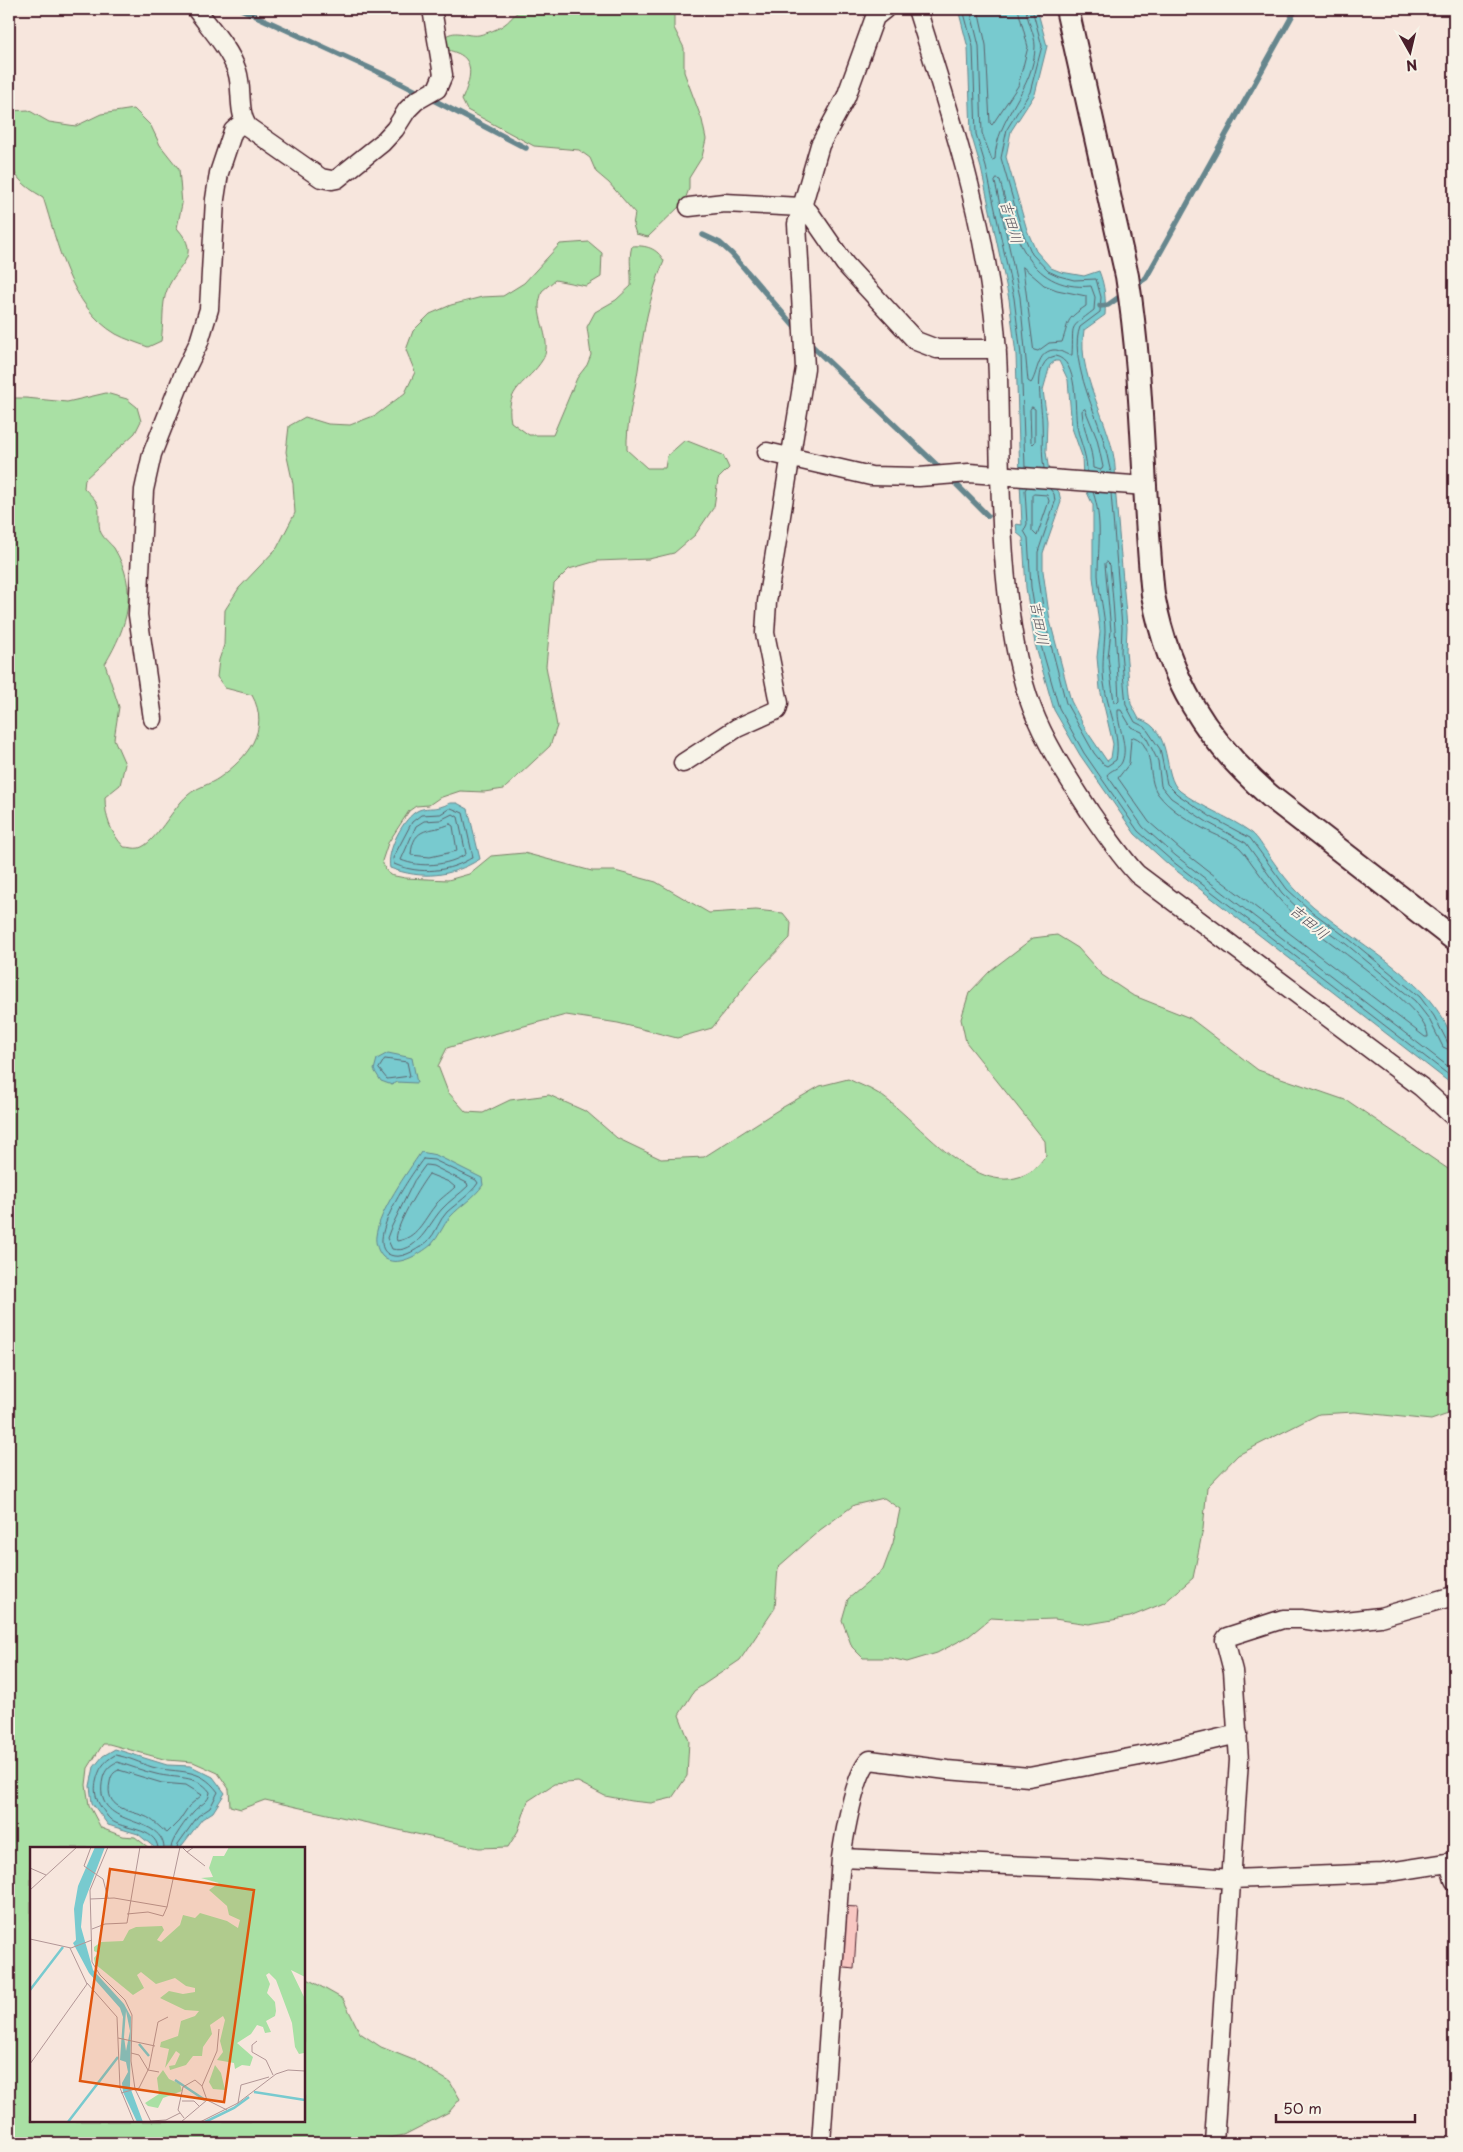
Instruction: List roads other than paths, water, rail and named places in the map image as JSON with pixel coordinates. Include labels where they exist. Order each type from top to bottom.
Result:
[{"type":"street","points":[[196,9],[235,66],[241,85],[244,121],[248,127],[321,178],[332,180],[344,174],[388,138],[407,110],[420,99],[437,89],[443,75],[432,9]]},
{"type":"street","points":[[683,763],[737,728],[777,710],[779,696],[765,633],[767,602],[806,368],[797,249],[797,224],[820,145],[846,97],[875,17],[885,9]]},
{"type":"street","points":[[917,9],[945,98],[979,224],[988,268],[997,349],[1006,477],[1010,608],[1017,650],[1032,706],[1058,760],[1122,858],[1137,874],[1421,1087],[1454,1117]]},
{"type":"street","points":[[1067,9],[1127,276],[1140,382],[1138,486],[1159,628],[1170,661],[1198,718],[1242,771],[1270,796],[1454,939]]},
{"type":"street","points":[[153,719],[138,615],[144,490],[152,454],[198,342],[209,309],[215,199],[219,174],[233,131],[244,121]]},
{"type":"street","points":[[689,207],[724,203],[802,207],[809,212],[845,264],[916,340],[937,349],[997,349]]},
{"type":"street","points":[[768,452],[792,456],[812,464],[871,476],[981,474],[1138,486]]},
{"type":"street","points":[[1214,2143],[1237,1798],[1238,1734],[1233,1671],[1225,1640],[1227,1637],[1283,1619],[1301,1619],[1327,1624],[1380,1617],[1454,1596]]},
{"type":"street","points":[[821,2143],[841,1858],[846,1823],[863,1768],[870,1760],[947,1770],[1029,1777],[1161,1752],[1238,1734]]},
{"type":"street","points":[[841,1858],[1101,1868],[1231,1879],[1383,1873],[1452,1863],[1454,1880]]},
{"type":"water","name":"吉田川","points":[[958,9],[1037,9],[1047,46],[1035,94],[1011,131],[1006,157],[1027,230],[1036,251],[1051,268],[1061,272],[1084,276],[1099,271],[1105,293],[1105,315],[1084,330],[1083,349],[1091,387],[1111,444],[1115,463],[1115,482],[1083,480],[1082,456],[1072,428],[1068,380],[1059,361],[1055,361],[1050,365],[1043,390],[1047,421],[1046,452],[1050,478],[1020,476],[1016,355],[1009,299],[981,168],[971,134],[968,48]]},
{"type":"water","name":"吉田川","points":[[1020,482],[1052,484],[1059,492],[1061,502],[1043,553],[1043,571],[1050,621],[1071,701],[1086,730],[1107,761],[1111,758],[1113,744],[1100,689],[1097,657],[1100,632],[1093,577],[1093,505],[1083,484],[1115,486],[1127,627],[1126,651],[1131,704],[1139,719],[1150,725],[1158,733],[1163,743],[1174,784],[1189,797],[1252,833],[1276,866],[1304,898],[1410,980],[1429,1000],[1444,1021],[1454,1044],[1454,1086],[1169,865],[1135,834],[1080,755],[1054,710],[1035,644],[1026,588],[1023,538],[1017,533],[1016,524],[1022,525]]},
{"type":"water","points":[[450,803],[457,803],[468,809],[480,859],[458,870],[436,875],[413,874],[390,868],[389,861],[393,844],[407,820],[419,810],[440,807]]},
{"type":"water","points":[[388,1053],[412,1058],[417,1083],[396,1082],[392,1085],[381,1081],[374,1070],[377,1059]]},
{"type":"water","points":[[421,1152],[436,1155],[482,1178],[483,1185],[476,1194],[450,1217],[431,1245],[408,1259],[401,1261],[388,1260],[381,1255],[377,1247],[378,1226],[394,1192]]},
{"type":"water","points":[[115,1749],[167,1765],[191,1766],[213,1777],[225,1793],[213,1812],[202,1819],[181,1847],[154,1847],[138,1834],[108,1825],[92,1803],[90,1786],[94,1767],[103,1756]]},
{"type":"waterway","points":[[241,9],[389,77],[526,148]]},
{"type":"waterway","points":[[1134,286],[1146,278],[1296,9]]},
{"type":"waterway","points":[[703,235],[720,243],[732,254],[798,331]]},
{"type":"waterway","points":[[1100,306],[1108,305],[1125,293]]},
{"type":"waterway","points":[[809,343],[943,471]]},
{"type":"waterway","points":[[950,478],[988,516]]}]
